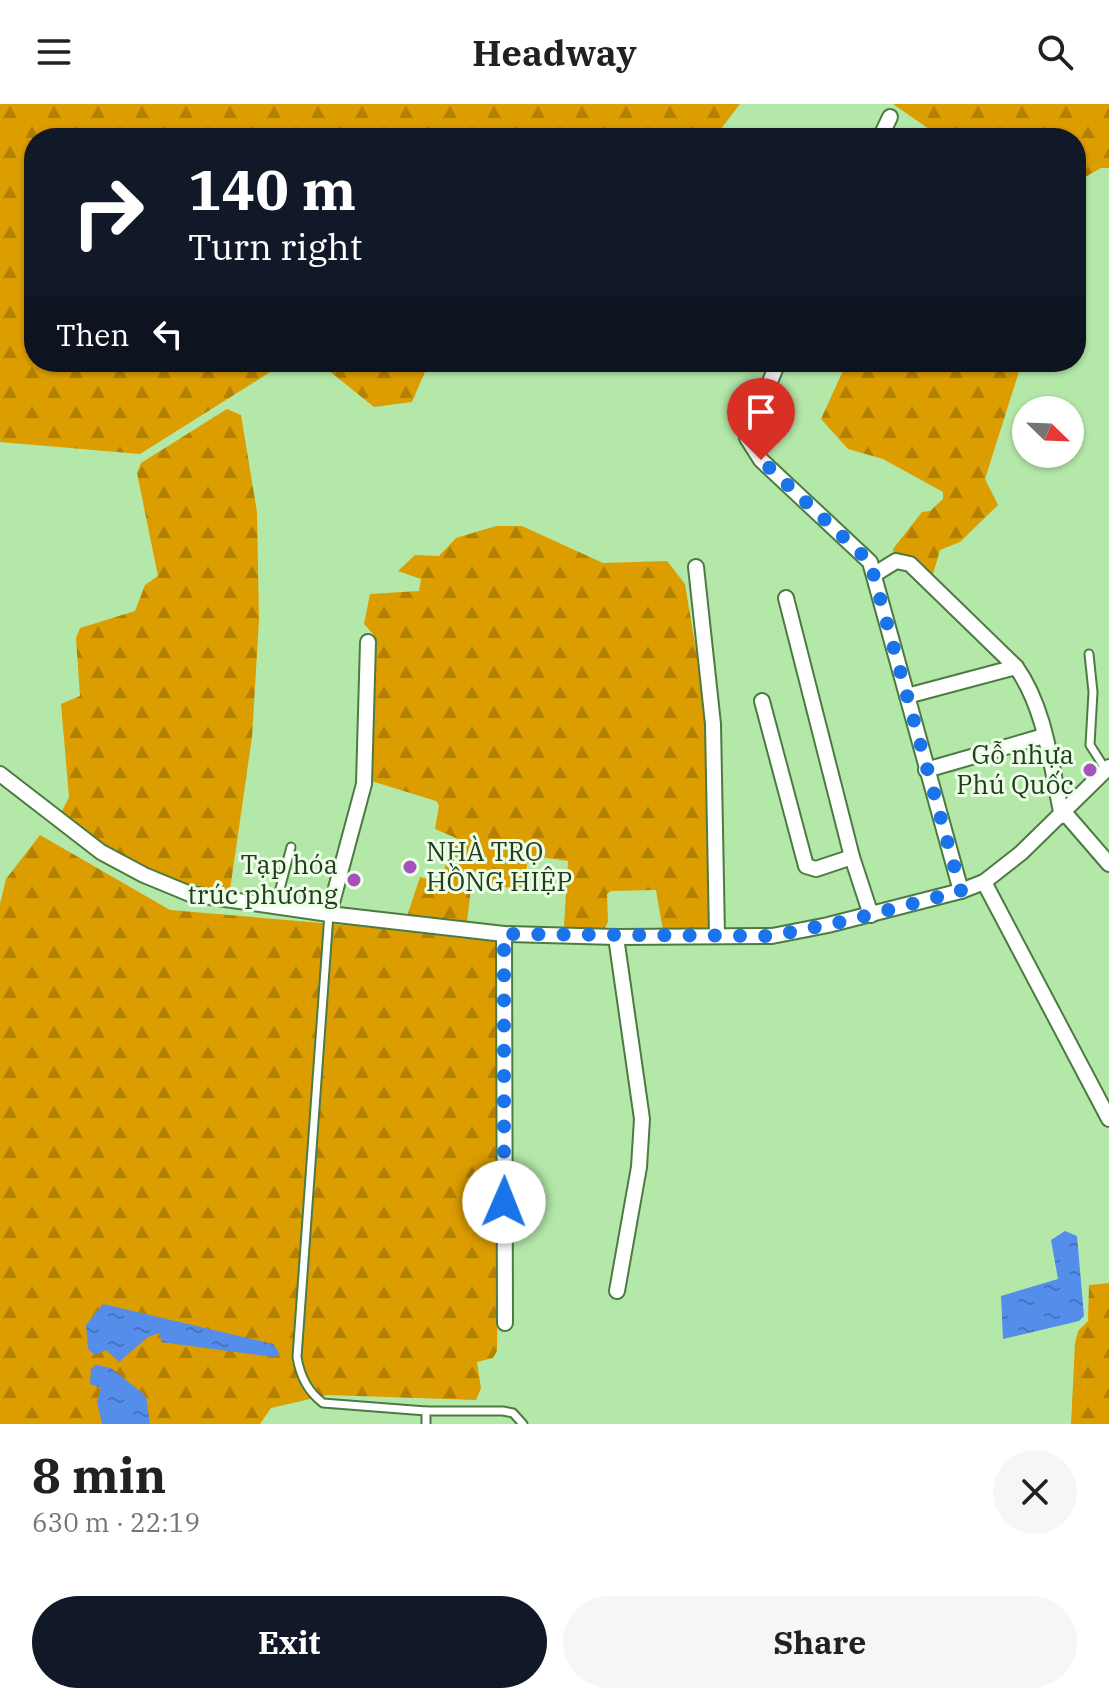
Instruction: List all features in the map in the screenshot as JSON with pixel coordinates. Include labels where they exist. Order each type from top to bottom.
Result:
[{"type":"street","points":[[885,128],[890,117]]},
{"type":"street","points":[[774,372],[747,438],[751,449],[861,551],[875,574],[961,891]]},
{"type":"street","points":[[875,574],[896,561],[910,564],[1016,667],[1030,687],[1063,814],[1109,864]]},
{"type":"street","points":[[696,567],[713,724],[717,935]]},
{"type":"street","points":[[786,598],[852,857],[871,915]]},
{"type":"street","points":[[329,914],[364,784],[368,642]]},
{"type":"street","points":[[907,696],[1016,667]]},
{"type":"street","points":[[762,701],[806,866],[816,869],[852,857]]},
{"type":"street","points":[[926,770],[1044,736]]},
{"type":"street","points":[[0,774],[101,852],[144,875],[204,897],[504,934],[616,937],[772,936],[871,915],[961,891],[984,882],[1063,814],[1107,768]]},
{"type":"street","points":[[984,882],[1109,1119]]},
{"type":"street","points":[[504,934],[505,1323]]},
{"type":"street","points":[[616,937],[642,1119],[639,1167],[617,1291]]},
{"type":"lane","points":[[1089,654],[1093,692],[1090,745],[1107,768]]},
{"type":"lane","points":[[276,904],[291,847]]},
{"type":"lane","points":[[329,914],[297,1357],[299,1371],[312,1395],[323,1403],[426,1411],[503,1411],[513,1413],[523,1424]]},
{"type":"lane","points":[[426,1411],[426,1424]]},
{"type":"green space","points":[[0,104],[740,104],[722,128],[24,128],[24,372],[270,372],[140,454],[0,442]]},
{"type":"green space","points":[[893,104],[1109,104],[1109,168],[1101,168],[1086,176],[1086,128],[928,128]]},
{"type":"green space","points":[[330,372],[425,372],[412,402],[374,407]]},
{"type":"green space","points":[[842,372],[1019,372],[985,479],[998,505],[960,542],[940,550],[933,574],[894,557],[893,549],[922,512],[930,511],[943,499],[943,492],[883,459],[848,449],[821,419]]},
{"type":"green space","points":[[227,409],[241,415],[257,512],[259,620],[252,737],[230,890],[192,887],[157,876],[105,847],[62,811],[69,797],[61,704],[80,696],[76,638],[80,628],[135,611],[145,585],[158,576],[137,473],[141,463]]},
{"type":"green space","points":[[496,526],[522,526],[603,563],[667,561],[685,584],[708,723],[714,929],[709,932],[663,931],[656,890],[611,891],[607,894],[608,922],[605,928],[569,930],[564,926],[568,861],[533,856],[528,859],[523,890],[490,884],[488,870],[473,873],[467,921],[463,923],[413,918],[408,913],[420,877],[438,882],[458,839],[435,829],[439,805],[436,801],[368,780],[372,769],[374,635],[364,624],[370,594],[419,591],[421,579],[398,571],[415,555],[439,556],[456,538]]},
{"type":"green space","points":[[40,835],[170,910],[486,937],[497,942],[500,1107],[497,1351],[493,1358],[477,1362],[481,1388],[476,1400],[327,1395],[271,1408],[260,1424],[0,1424],[0,904],[6,879]]},
{"type":"green space","points":[[1109,1283],[1109,1424],[1071,1424],[1075,1343],[1078,1331],[1088,1321],[1089,1285]]},
{"type":"water","points":[[1065,1231],[1077,1236],[1084,1316],[1079,1321],[1003,1339],[1001,1296],[1058,1279],[1051,1240]]},
{"type":"water","points":[[103,1304],[273,1344],[280,1354],[273,1357],[161,1342],[160,1333],[148,1337],[119,1362],[106,1350],[95,1355],[88,1349],[86,1325]]},
{"type":"water","points":[[96,1365],[111,1368],[146,1396],[150,1424],[102,1424],[97,1402],[101,1388],[90,1384],[91,1369]]},
{"type":"place","name":"Gỗ nhựa Phú Quốc","points":[[1090,770]]},
{"type":"place","name":"NHÀ TRỌ HỒNG HIỆP","points":[[410,867]]},
{"type":"place","name":"Tạp hóa trúc phương","points":[[354,880]]},
{"type":"route","points":[[504,1202],[504,934],[772,936],[850,920],[961,891],[870,562],[761,460]]}]
